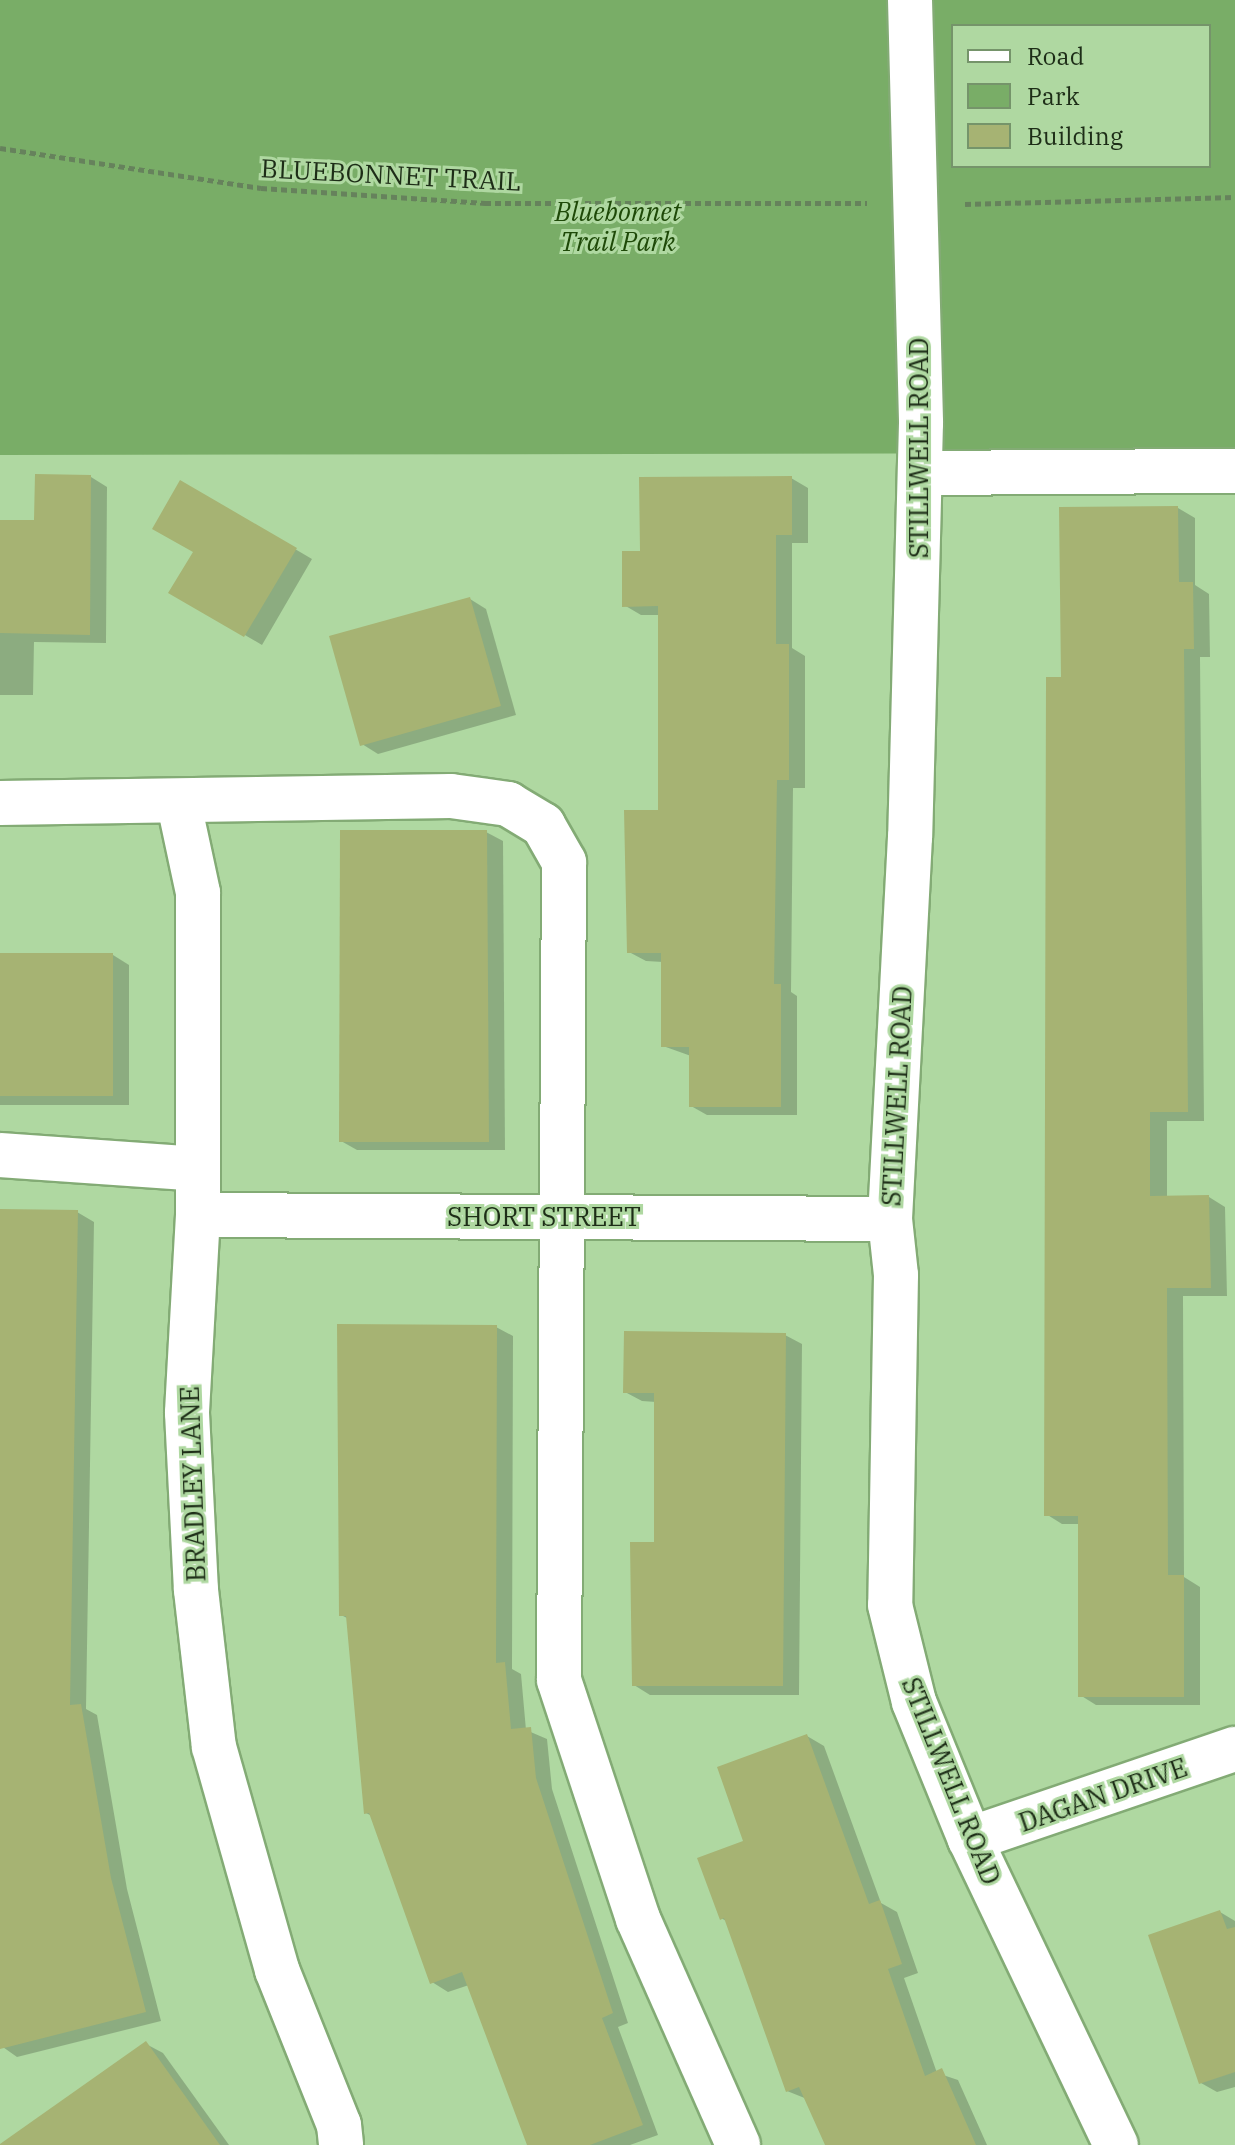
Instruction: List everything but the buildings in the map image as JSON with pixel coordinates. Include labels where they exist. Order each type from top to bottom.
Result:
[{"type":"street","name":"STILLWELL ROAD","points":[[910,0],[921,473],[910,837],[890,1219],[896,1275],[890,1605],[914,1702],[970,1839],[1116,2145]]},
{"type":"street","points":[[921,473],[1235,471]]},
{"type":"street","points":[[0,803],[179,804],[451,796],[508,804],[543,825],[564,862],[559,1680],[638,1919],[738,2145]]},
{"type":"street","name":"BRADLEY LANE","points":[[179,804],[198,893],[198,1215],[187,1413],[196,1590],[214,1747],[277,1970],[339,2125],[341,2145]]},
{"type":"street","points":[[0,1155],[198,1169]]},
{"type":"street","name":"SHORT STREET","points":[[198,1215],[890,1219]]},
{"type":"street","name":"DAGAN DRIVE","points":[[970,1839],[1128,1789],[1235,1749]]},
{"type":"path","name":"BLUEBONNET TRAIL","points":[[0,148],[261,188],[453,201],[878,203]]},
{"type":"path","points":[[958,204],[1235,197]]},
{"type":"green space","name":"Bluebonnet Trail Park","points":[[0,0],[1235,0],[1235,453],[0,455]]}]
